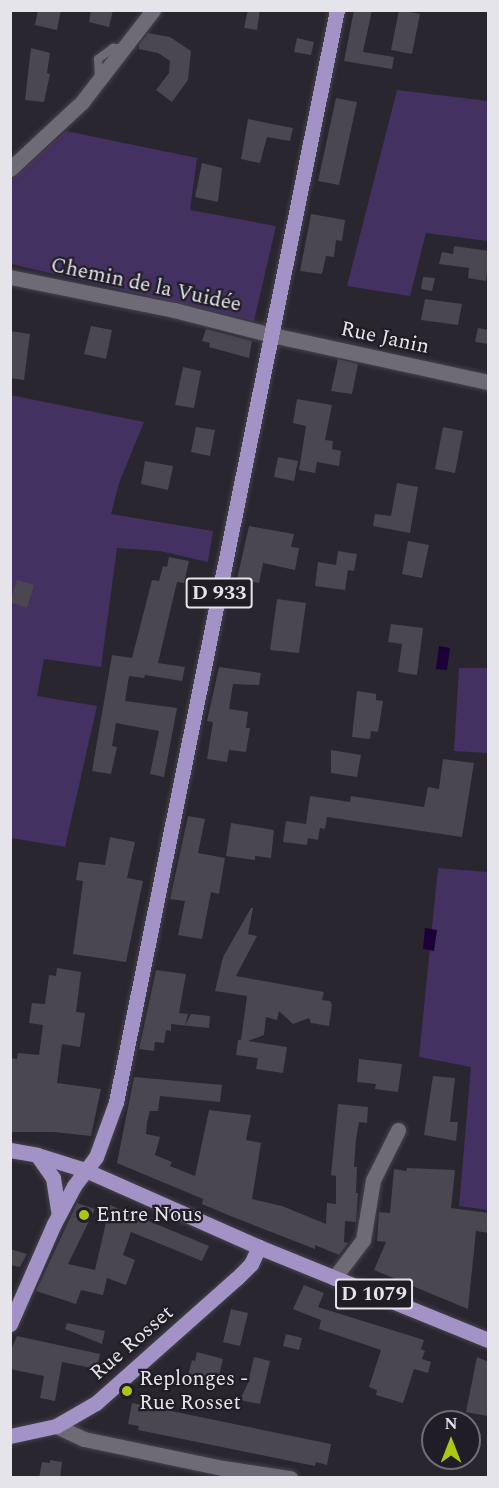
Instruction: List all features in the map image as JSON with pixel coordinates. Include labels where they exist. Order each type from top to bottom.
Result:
[{"type":"main road","name":"D 933","points":[[10,1324],[59,1214],[85,1170],[96,1157],[116,1102],[337,10]]},
{"type":"main road","name":"D 1079","points":[[10,1150],[37,1155],[85,1170],[259,1247],[489,1340]]},
{"type":"main road","points":[[37,1155],[53,1178],[59,1214]]},
{"type":"main road","name":"Rue Rosset","points":[[10,1436],[56,1426],[96,1403],[135,1371],[237,1278],[251,1264],[259,1247]]},
{"type":"street","points":[[10,169],[82,102],[126,48],[153,10]]},
{"type":"street","name":"Chemin de la Vuidée","points":[[10,277],[174,310],[272,335]]},
{"type":"street","name":"Rue Janin","points":[[272,335],[489,382]]},
{"type":"street","points":[[334,1278],[363,1240],[373,1180],[398,1130]]},
{"type":"street","points":[[56,1426],[84,1439],[222,1473],[290,1478]]},
{"type":"shaded area","points":[[397,90],[488,101],[488,241],[426,233],[410,296],[347,286]]},
{"type":"shaded area","points":[[66,131],[197,158],[190,210],[276,226],[254,321],[11,264],[11,180]]},
{"type":"shaded area","points":[[10,395],[144,422],[119,483],[111,514],[213,531],[208,562],[160,551],[117,548],[101,667],[44,659],[37,696],[97,706],[65,847],[11,838]]},
{"type":"shaded area","points":[[439,646],[450,648],[447,670],[436,669]]},
{"type":"shaded area","points":[[459,668],[488,668],[488,753],[454,751]]},
{"type":"shaded area","points":[[438,868],[488,872],[488,1210],[459,1206],[471,1067],[419,1057]]},
{"type":"shaded area","points":[[425,928],[437,930],[434,951],[423,949]]},
{"type":"building","points":[[38,10],[61,10],[57,30],[35,25]]},
{"type":"building","points":[[91,10],[113,10],[109,27],[89,22]]},
{"type":"building","points":[[248,10],[260,10],[257,30],[244,28]]},
{"type":"building","points":[[354,10],[372,10],[363,52],[394,57],[392,69],[344,61]]},
{"type":"building","points":[[399,10],[420,14],[412,54],[391,50]]},
{"type":"building","points":[[148,33],[170,37],[191,51],[188,80],[172,102],[156,90],[169,73],[170,61],[158,53],[139,49],[139,44]]},
{"type":"building","points":[[297,38],[314,42],[311,55],[294,52]]},
{"type":"building","points":[[31,48],[50,53],[47,73],[50,74],[44,102],[25,100]]},
{"type":"building","points":[[336,98],[357,102],[339,185],[318,181]]},
{"type":"building","points":[[248,119],[293,128],[290,141],[267,137],[260,163],[241,159]]},
{"type":"building","points":[[202,163],[222,168],[218,202],[195,197]]},
{"type":"building","points":[[311,214],[345,220],[342,241],[336,240],[334,257],[326,256],[322,274],[300,271]]},
{"type":"building","points":[[454,246],[489,251],[486,281],[468,278],[469,268],[439,264],[442,252],[453,254]]},
{"type":"building","points":[[423,277],[435,278],[432,291],[421,289]]},
{"type":"building","points":[[425,299],[462,304],[458,325],[421,320]]},
{"type":"building","points":[[91,326],[112,330],[106,359],[84,354]]},
{"type":"building","points":[[478,328],[489,330],[489,344],[475,342]]},
{"type":"building","points":[[206,329],[252,341],[249,358],[209,347],[210,343],[202,341]]},
{"type":"building","points":[[10,331],[30,334],[24,380],[10,378]]},
{"type":"building","points":[[338,359],[358,364],[352,394],[331,391]]},
{"type":"building","points":[[183,367],[201,371],[194,408],[175,405]]},
{"type":"building","points":[[297,399],[332,405],[325,440],[333,441],[332,449],[341,451],[339,466],[317,462],[315,473],[299,470],[306,426],[293,423]]},
{"type":"building","points":[[196,427],[215,430],[210,456],[191,452]]},
{"type":"building","points":[[443,427],[463,431],[455,473],[435,469]]},
{"type":"building","points":[[278,457],[298,461],[294,481],[274,477]]},
{"type":"building","points":[[145,461],[173,466],[168,490],[141,484]]},
{"type":"building","points":[[397,483],[418,487],[410,533],[373,526],[375,514],[391,516]]},
{"type":"building","points":[[249,526],[294,534],[291,547],[299,548],[295,570],[263,563],[259,583],[237,579]]},
{"type":"building","points":[[408,541],[429,545],[422,578],[402,574]]},
{"type":"building","points":[[338,551],[357,554],[354,571],[348,570],[345,590],[315,586],[318,562],[336,565]]},
{"type":"building","points":[[169,557],[189,561],[184,583],[177,582],[158,663],[185,667],[182,681],[145,675],[144,678],[129,676],[125,701],[177,708],[164,777],[150,774],[159,731],[116,723],[112,746],[117,747],[111,774],[92,771],[112,655],[132,658],[152,580],[159,581],[163,566],[167,567]]},
{"type":"building","points":[[17,580],[34,585],[27,608],[10,602]]},
{"type":"building","points":[[277,599],[306,603],[299,653],[270,650]]},
{"type":"building","points":[[391,624],[423,628],[417,675],[398,672],[402,644],[388,642]]},
{"type":"building","points":[[219,667],[261,673],[259,685],[233,684],[229,709],[248,712],[246,728],[250,728],[246,752],[229,750],[227,762],[207,759],[213,722],[207,721]]},
{"type":"building","points":[[357,691],[376,694],[376,700],[383,701],[378,732],[371,731],[370,739],[352,737]]},
{"type":"building","points":[[331,750],[361,755],[357,777],[331,773]]},
{"type":"building","points":[[443,759],[474,763],[462,837],[327,817],[325,829],[320,828],[318,840],[308,838],[307,845],[283,842],[286,821],[306,824],[310,796],[350,802],[351,796],[424,807],[428,787],[439,789]]},
{"type":"building","points":[[188,816],[205,819],[198,853],[225,858],[219,894],[211,892],[202,939],[178,935],[185,901],[170,899]]},
{"type":"building","points":[[231,823],[274,830],[271,858],[255,856],[255,860],[226,856]]},
{"type":"building","points":[[110,837],[135,842],[127,878],[143,881],[126,962],[73,954],[83,881],[76,880],[79,862],[105,865]]},
{"type":"building","points":[[253,908],[248,934],[257,936],[236,976],[324,992],[322,1000],[330,1001],[332,1005],[329,1026],[311,1023],[309,1018],[293,1024],[279,1011],[277,1020],[266,1017],[264,1035],[248,1041],[287,1047],[283,1073],[256,1069],[258,1058],[236,1055],[238,1040],[241,1040],[247,996],[215,991],[223,957]]},
{"type":"building","points":[[57,968],[81,972],[76,1012],[85,1013],[80,1047],[62,1044],[57,1083],[101,1089],[91,1136],[54,1132],[10,1132],[10,1058],[17,1059],[18,1053],[39,1055],[43,1025],[29,1023],[32,1003],[45,1004],[49,975],[56,976]]},
{"type":"building","points":[[156,970],[186,974],[179,1013],[188,1014],[185,1025],[191,1014],[210,1016],[209,1028],[171,1024],[171,1031],[166,1030],[164,1043],[155,1042],[154,1051],[139,1049]]},
{"type":"building","points":[[359,1059],[402,1064],[398,1092],[375,1089],[376,1084],[357,1082]]},
{"type":"building","points":[[433,1076],[455,1078],[450,1122],[458,1122],[456,1141],[424,1135]]},
{"type":"building","points":[[134,1077],[222,1085],[220,1102],[160,1096],[158,1111],[150,1111],[147,1122],[146,1134],[160,1137],[155,1155],[172,1162],[170,1166],[195,1176],[209,1110],[251,1115],[246,1140],[261,1143],[252,1199],[282,1206],[326,1224],[327,1203],[336,1204],[336,1176],[331,1175],[338,1104],[368,1107],[367,1123],[359,1122],[356,1139],[354,1167],[357,1167],[356,1193],[358,1193],[356,1222],[345,1221],[344,1242],[348,1243],[339,1255],[315,1245],[315,1249],[228,1215],[202,1204],[203,1199],[117,1163]]},
{"type":"building","points":[[407,1168],[455,1170],[451,1208],[489,1213],[489,1233],[476,1231],[468,1309],[374,1270],[386,1242],[377,1241],[379,1212],[390,1213],[394,1169],[406,1171]]},
{"type":"building","points":[[77,1203],[95,1209],[68,1264],[95,1270],[110,1205],[209,1246],[202,1261],[131,1232],[123,1255],[135,1260],[126,1285],[107,1278],[103,1295],[81,1290],[76,1304],[36,1291]]},
{"type":"building","points":[[10,1249],[27,1254],[20,1267],[10,1265]]},
{"type":"building","points":[[304,1285],[324,1293],[318,1307],[424,1340],[421,1349],[425,1351],[422,1359],[431,1362],[428,1373],[414,1369],[403,1403],[376,1395],[377,1390],[369,1387],[381,1350],[319,1329],[321,1320],[293,1309]]},
{"type":"building","points":[[231,1309],[248,1313],[240,1346],[223,1342]]},
{"type":"building","points":[[67,1323],[105,1331],[102,1344],[65,1329]]},
{"type":"building","points":[[286,1334],[302,1338],[299,1350],[283,1346]]},
{"type":"building","points":[[17,1336],[100,1354],[97,1369],[62,1362],[55,1401],[40,1398],[44,1376],[10,1369],[10,1352]]},
{"type":"building","points":[[197,1352],[223,1359],[216,1388],[187,1380],[192,1360],[195,1361]]},
{"type":"building","points":[[254,1357],[270,1361],[260,1404],[240,1400],[248,1383]]},
{"type":"building","points":[[477,1357],[489,1362],[487,1416],[481,1415],[481,1410],[466,1410]]},
{"type":"building","points":[[132,1403],[331,1444],[327,1465],[316,1462],[315,1466],[138,1430],[139,1426],[128,1424]]},
{"type":"building","points":[[50,1460],[62,1462],[60,1478],[39,1478],[42,1462],[50,1463]]},
{"type":"place","name":"Entre Nous","points":[[84,1215]]},
{"type":"place","name":"Replonges - Rue Rosset","points":[[127,1391]]}]
